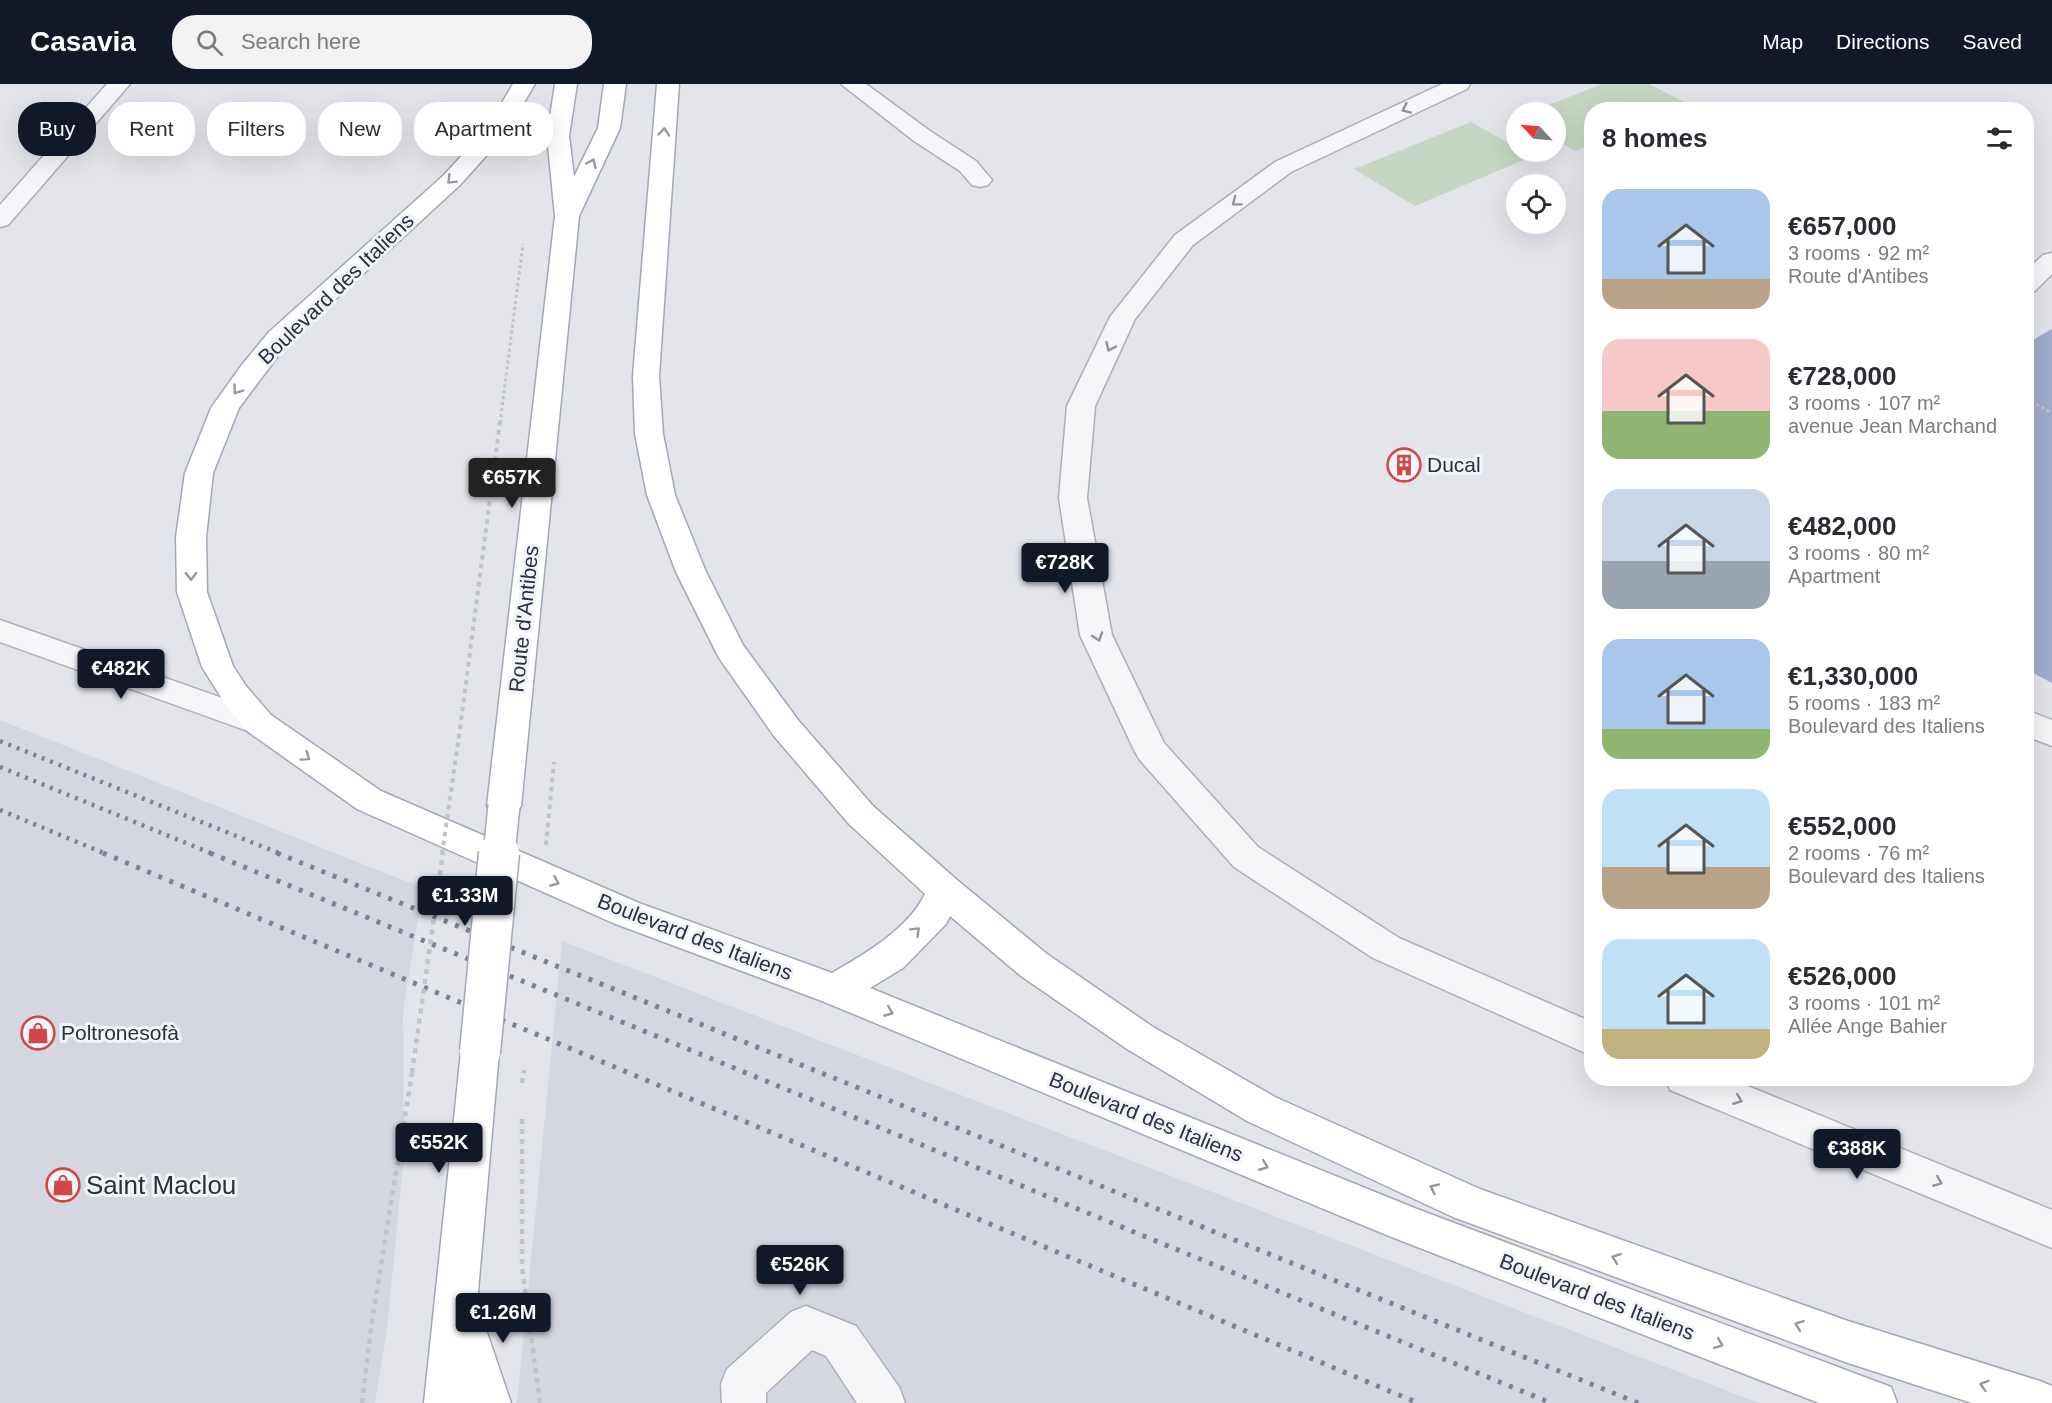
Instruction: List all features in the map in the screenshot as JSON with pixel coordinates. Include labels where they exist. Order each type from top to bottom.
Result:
[{"type":"main road","name":"Boulevard des Italiens","points":[[524,84],[495,131],[452,180],[278,338],[225,408],[199,473],[191,537],[192,592],[218,668],[258,723],[369,800],[626,913],[835,990],[1404,1223],[1875,1403]]},
{"type":"main road","points":[[566,84],[558,136],[567,216]]},
{"type":"main road","points":[[567,216],[609,128],[615,84]]},
{"type":"main road","name":"Boulevard des Italiens","points":[[668,84],[646,376],[650,435],[661,495],[691,572],[737,659],[786,728],[861,814],[944,890],[1035,965],[1121,1025],[1261,1109],[1468,1204],[1848,1342],[2040,1403]]},
{"type":"main road","name":"Route d'Antibes","points":[[446,1403],[504,806],[567,216]]},
{"type":"main road","points":[[835,990],[890,957],[933,914],[944,890]]},
{"type":"main road","points":[[456,1300],[489,1403]]},
{"type":"street","points":[[0,220],[119,84]]},
{"type":"street","points":[[852,84],[922,136],[968,166],[980,180]]},
{"type":"street","points":[[1459,84],[1283,167],[1184,240],[1124,318],[1081,406],[1073,498],[1096,636],[1151,750],[1246,857],[1386,948],[1584,1036]]},
{"type":"street","points":[[2034,278],[2052,260]]},
{"type":"street","points":[[0,631],[258,723]]},
{"type":"street","points":[[2034,726],[2052,734]]},
{"type":"street","points":[[1703,1086],[2052,1229]]},
{"type":"street","points":[[744,1403],[743,1384],[806,1327],[841,1341],[883,1403]]},
{"type":"path","points":[[362,1403],[371,1327],[412,1073],[500,426],[519,264],[525,233]]},
{"type":"path","points":[[2034,403],[2052,413]]},
{"type":"path","points":[[522,1083],[522,1094]]},
{"type":"path","points":[[522,1117],[522,1267],[540,1403]]},
{"type":"shaded area","points":[[0,720],[423,888],[403,1012],[404,1156],[387,1328],[375,1403],[0,1403]]},
{"type":"shaded area","points":[[562,941],[1759,1403],[517,1403]]},
{"type":"green space","points":[[1602,84],[1649,84],[1684,102],[1584,102],[1584,147],[1575,151],[1566,146],[1566,102],[1556,102]]},
{"type":"green space","points":[[1471,122],[1506,141],[1506,162],[1519,162],[1415,206],[1354,169]]},
{"type":"water","points":[[2052,329],[2052,683],[2034,674],[2034,339]]},
{"type":"railway","points":[[0,741],[281,854]]},
{"type":"railway","points":[[0,767],[213,854]]},
{"type":"railway","points":[[0,810],[106,854]]},
{"type":"railway","points":[[103,853],[1418,1403]]},
{"type":"railway","points":[[210,853],[1551,1403]]},
{"type":"railway","points":[[277,853],[1638,1403]]},
{"type":"place","name":"Ducal","points":[[1404,465]]},
{"type":"place","name":"Poltronesofà","points":[[38,1033]]},
{"type":"place","name":"Saint Maclou","points":[[63,1185]]}]
